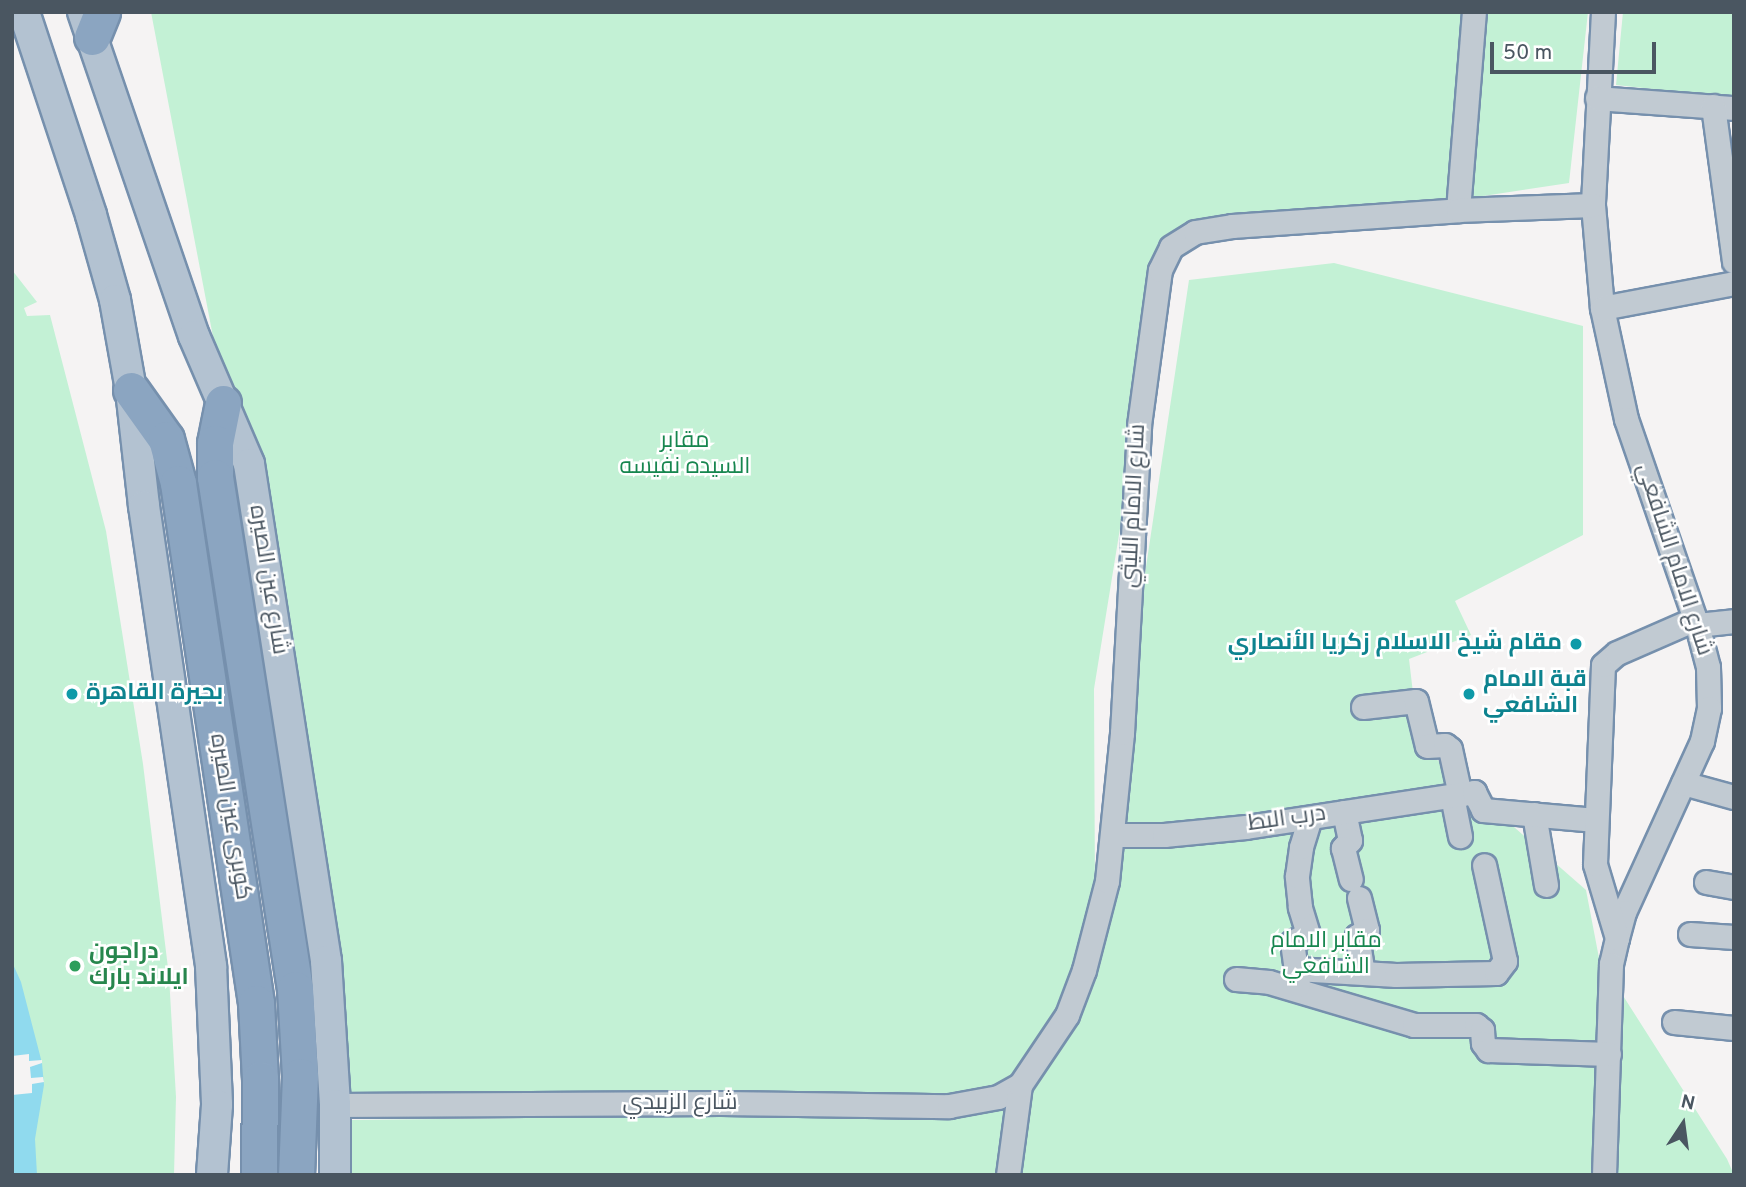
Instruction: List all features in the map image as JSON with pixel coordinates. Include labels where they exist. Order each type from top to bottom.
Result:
[{"type":"highway","name":"كوبرى عين الصيره","points":[[131,390],[166,439],[178,483],[256,1003],[260,1079],[259,1175]]},
{"type":"highway","name":"كوبرى عين الصيره","points":[[223,403],[215,443],[215,477],[295,989],[300,1076],[296,1175]]},
{"type":"main road","points":[[24,12],[91,215],[115,300],[131,390],[144,506],[211,966],[217,1105],[212,1175]]},
{"type":"main road","name":"شارع عين الصيره","points":[[92,21],[190,326],[238,435],[251,478],[326,961],[335,1105],[335,1175]]},
{"type":"street","points":[[1458,210],[1474,12]]},
{"type":"street","name":"شارع الامام الشافعي","points":[[1603,12],[1593,205],[1602,308],[1626,419],[1696,622],[1708,667],[1709,708],[1702,741],[1624,912],[1616,938],[1611,964],[1604,1175]]},
{"type":"street","points":[[1597,98],[1724,107],[1734,262]]},
{"type":"street","name":"شارع الامام الليثي","points":[[1008,1175],[1020,1085],[1067,1014],[1084,970],[1107,881],[1122,733],[1139,425],[1160,270],[1171,247],[1195,232],[1232,226],[1458,210],[1593,205]]},
{"type":"street","points":[[1602,308],[1734,283]]},
{"type":"street","points":[[1616,938],[1595,864],[1603,665],[1616,653],[1696,622],[1734,621]]},
{"type":"street","points":[[1363,707],[1416,701],[1427,746],[1445,745],[1450,749],[1460,836]]},
{"type":"street","points":[[1684,783],[1734,797]]},
{"type":"street","points":[[1456,795],[1476,793],[1483,810],[1596,820]]},
{"type":"street","name":"درب البط","points":[[1113,835],[1164,835],[1310,818],[1456,795]]},
{"type":"street","points":[[1344,812],[1350,840],[1343,848],[1367,930],[1357,936],[1363,973]]},
{"type":"street","points":[[1534,814],[1546,885]]},
{"type":"street","points":[[1297,979],[1292,940],[1308,934],[1300,907],[1297,876],[1301,846],[1310,818]]},
{"type":"street","points":[[1236,979],[1297,979],[1363,973],[1496,973],[1505,961],[1484,865]]},
{"type":"street","points":[[1706,882],[1734,887]]},
{"type":"street","points":[[1690,934],[1734,937]]},
{"type":"street","points":[[1297,979],[1414,1025],[1480,1026],[1483,1043],[1488,1050],[1609,1054]]},
{"type":"street","points":[[1674,1022],[1734,1028]]},
{"type":"street","name":"شارع الزبيدي","points":[[335,1105],[721,1103],[949,1106],[998,1097],[1020,1085]]},
{"type":"green space","name":"مقابر السيده نفيسه","points":[[151,12],[1588,12],[1569,183],[1166,244],[1094,689],[1095,895],[1074,987],[1009,1084],[974,1096],[343,1094],[332,960]]},
{"type":"green space","points":[[1623,12],[1734,12],[1734,98],[1616,85]]},
{"type":"green space","name":"مقابر الامام الشافعي","points":[[1334,263],[1583,326],[1583,535],[1455,601],[1471,635],[1409,659],[1419,744],[1586,890],[1599,958],[1727,1159],[1734,1175],[346,1175],[351,1120],[974,1113],[1035,1084],[1069,1035],[1114,900],[1131,667],[1189,280]]},
{"type":"green space","name":"بحيرة القاهرة","points":[[12,270],[37,302],[24,308],[27,316],[50,315],[106,531],[143,764],[169,976],[176,1097],[174,1175],[12,1175]]},
{"type":"water","points":[[12,962],[21,982],[42,1063],[44,1085],[35,1139],[37,1175],[12,1175]]},
{"type":"pier","points":[[29,1054],[29,1061],[42,1060],[42,1063],[30,1067],[31,1078],[43,1077],[44,1082],[32,1084],[32,1093],[12,1095],[12,1056]]},
{"type":"place","name":"مقام شيخ الاسلام زكريا الأنصاري","points":[[1576,644]]},
{"type":"place","name":"بحيرة القاهرة","points":[[72,694]]},
{"type":"place","name":"قبة الامام الشافعي","points":[[1469,694]]},
{"type":"place","name":"دراجون ايلاند بارك","points":[[75,966]]}]
